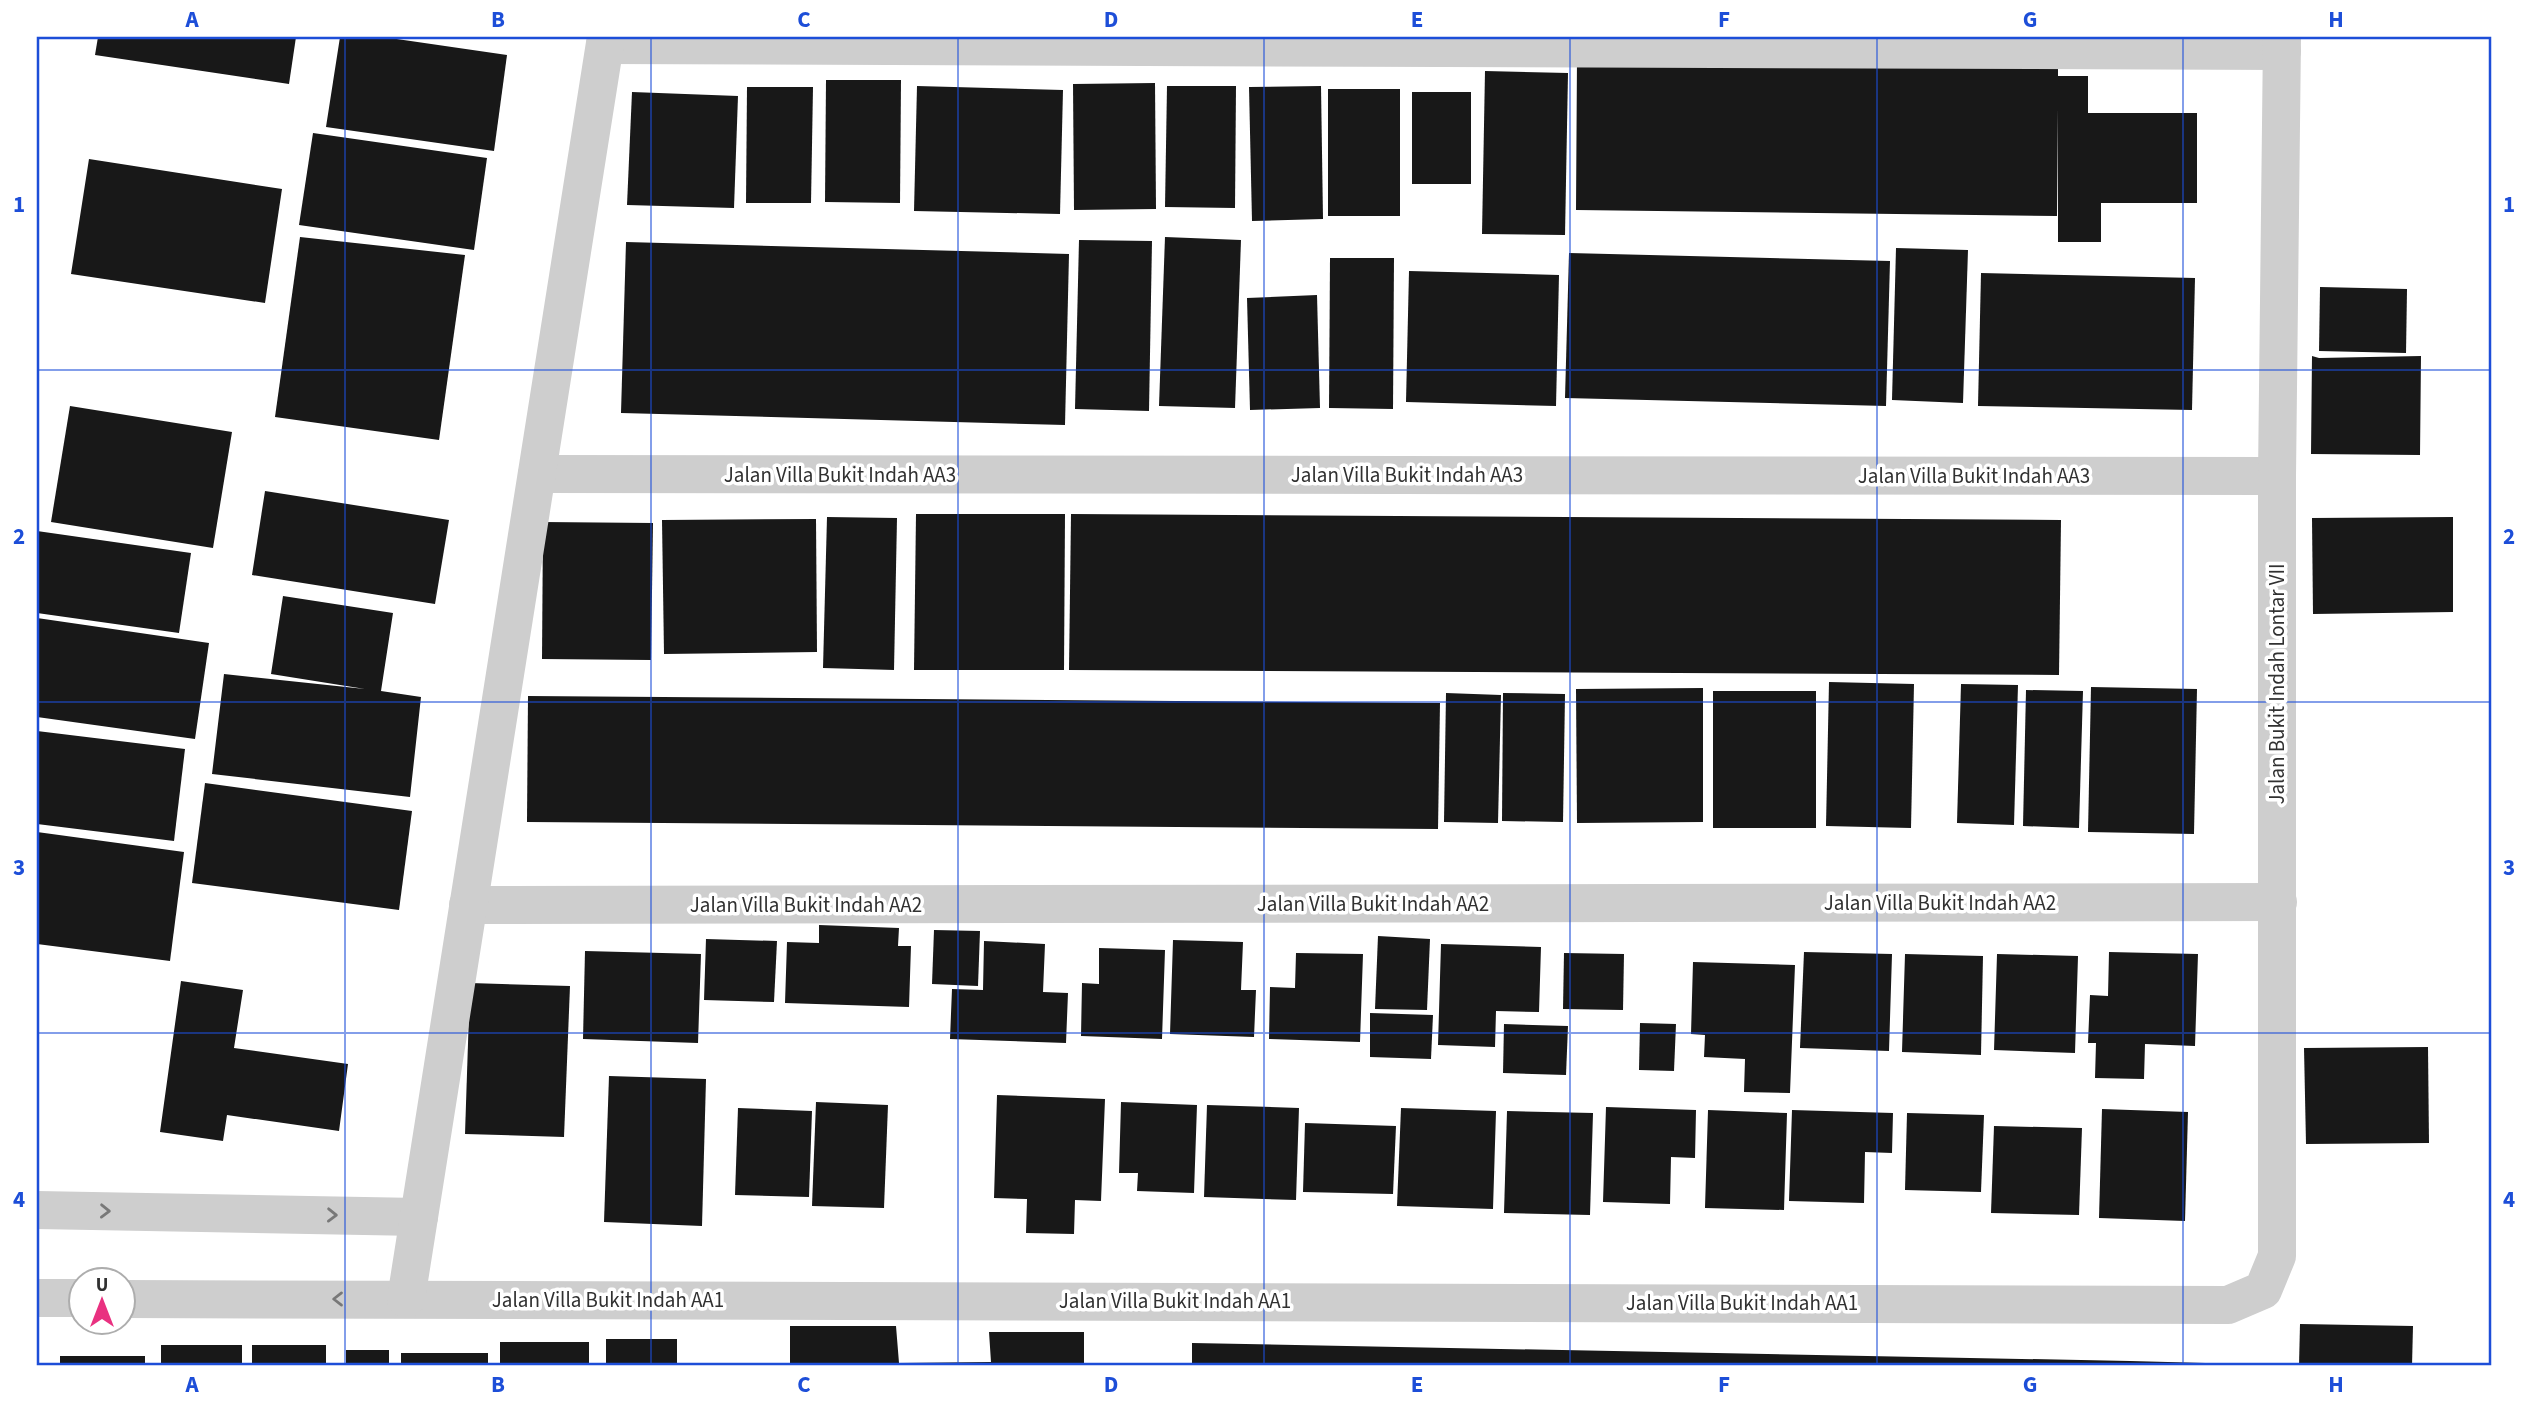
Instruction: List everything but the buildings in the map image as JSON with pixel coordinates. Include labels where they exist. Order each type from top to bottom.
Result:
[{"type":"street","points":[[406,1299],[606,41],[2282,44]]},
{"type":"street","name":"Jalan Bukit Indah Lontar VII","points":[[2228,1305],[2263,1290],[2277,1256],[2277,476],[2282,44]]},
{"type":"street","name":"Jalan Villa Bukit Indah AA3","points":[[537,474],[2277,476]]},
{"type":"street","name":"Jalan Villa Bukit Indah AA2","points":[[468,905],[2278,902]]},
{"type":"street","points":[[37,1210],[419,1217]]},
{"type":"street","points":[[37,1298],[66,1298]]},
{"type":"street","name":"Jalan Villa Bukit Indah AA1","points":[[136,1298],[2228,1305]]}]
